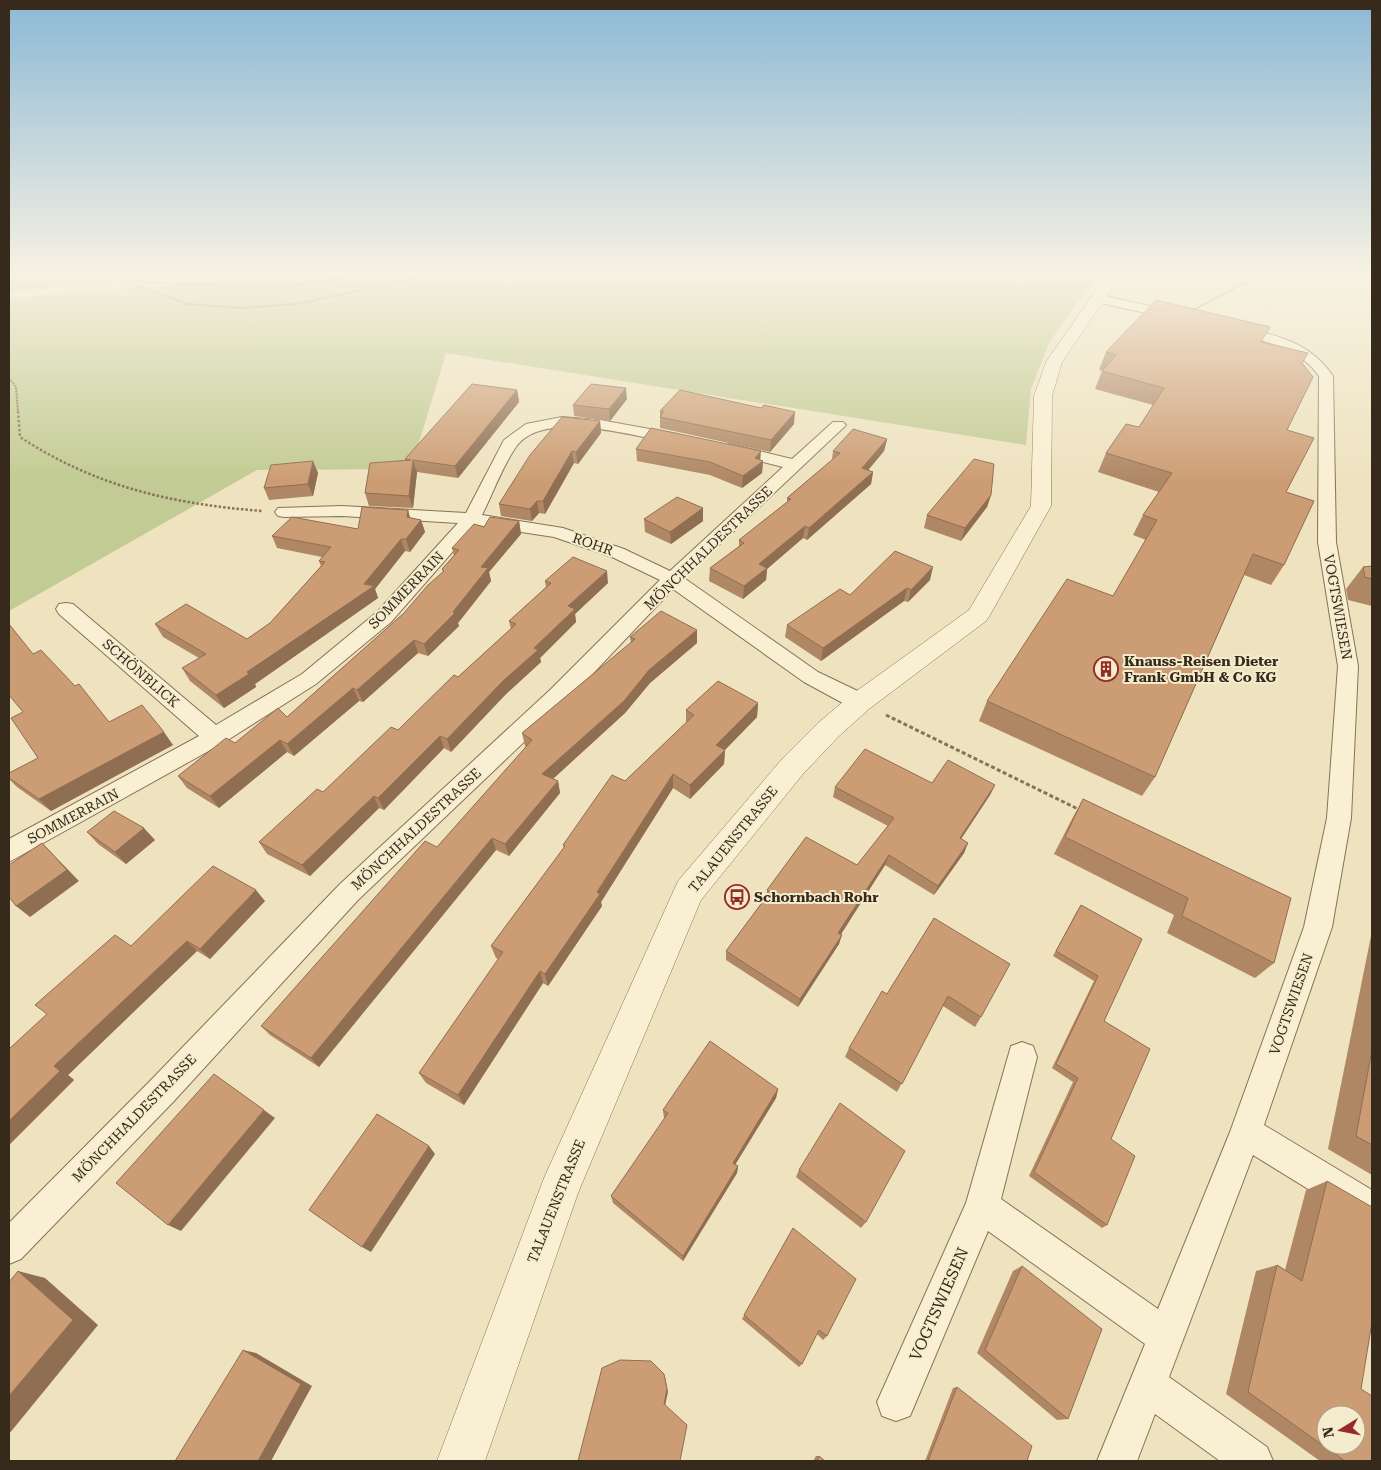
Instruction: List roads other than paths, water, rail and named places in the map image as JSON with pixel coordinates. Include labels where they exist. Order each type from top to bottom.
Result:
[{"type":"street","name":"TALAUENSTRASSE","points":[[462,1461],[558,1192],[689,890],[793,766],[860,702],[978,615],[1040,506],[1043,396],[1054,362],[1066,344]]},
{"type":"street","name":"VOGTSWIESEN","points":[[1117,1461],[1246,1132],[1318,927],[1339,818],[1348,666],[1327,542],[1326,376],[1318,362],[1286,344]]},
{"type":"street","name":"SOMMERRAIN","points":[[9,851],[215,737],[308,679],[384,617],[472,519],[510,444],[531,427],[562,422],[600,425],[696,442]]},
{"type":"street","name":"MÖNCHHALDESTRASSE","points":[[9,1247],[163,1090],[349,892],[558,696],[672,579],[838,425]]},
{"type":"street","points":[[714,446],[796,465]]},
{"type":"street","name":"ROHR","points":[[284,512],[342,511],[472,519],[557,532],[618,553],[672,579],[812,677],[860,702]]},
{"type":"street","name":"SCHÖNBLICK","points":[[66,609],[215,737]]},
{"type":"street","name":"VOGTSWIESEN","points":[[896,1402],[982,1206],[1022,1057]]},
{"type":"street","points":[[1246,1132],[1372,1209]]},
{"type":"street","points":[[982,1206],[1165,1336]]},
{"type":"street","points":[[1147,1385],[1253,1461]]},
{"type":"place","name":"Knauss-Reisen Dieter Frank GmbH & Co KG","points":[[1106,669]]},
{"type":"place","name":"Schornbach Rohr","points":[[737,897]]}]
